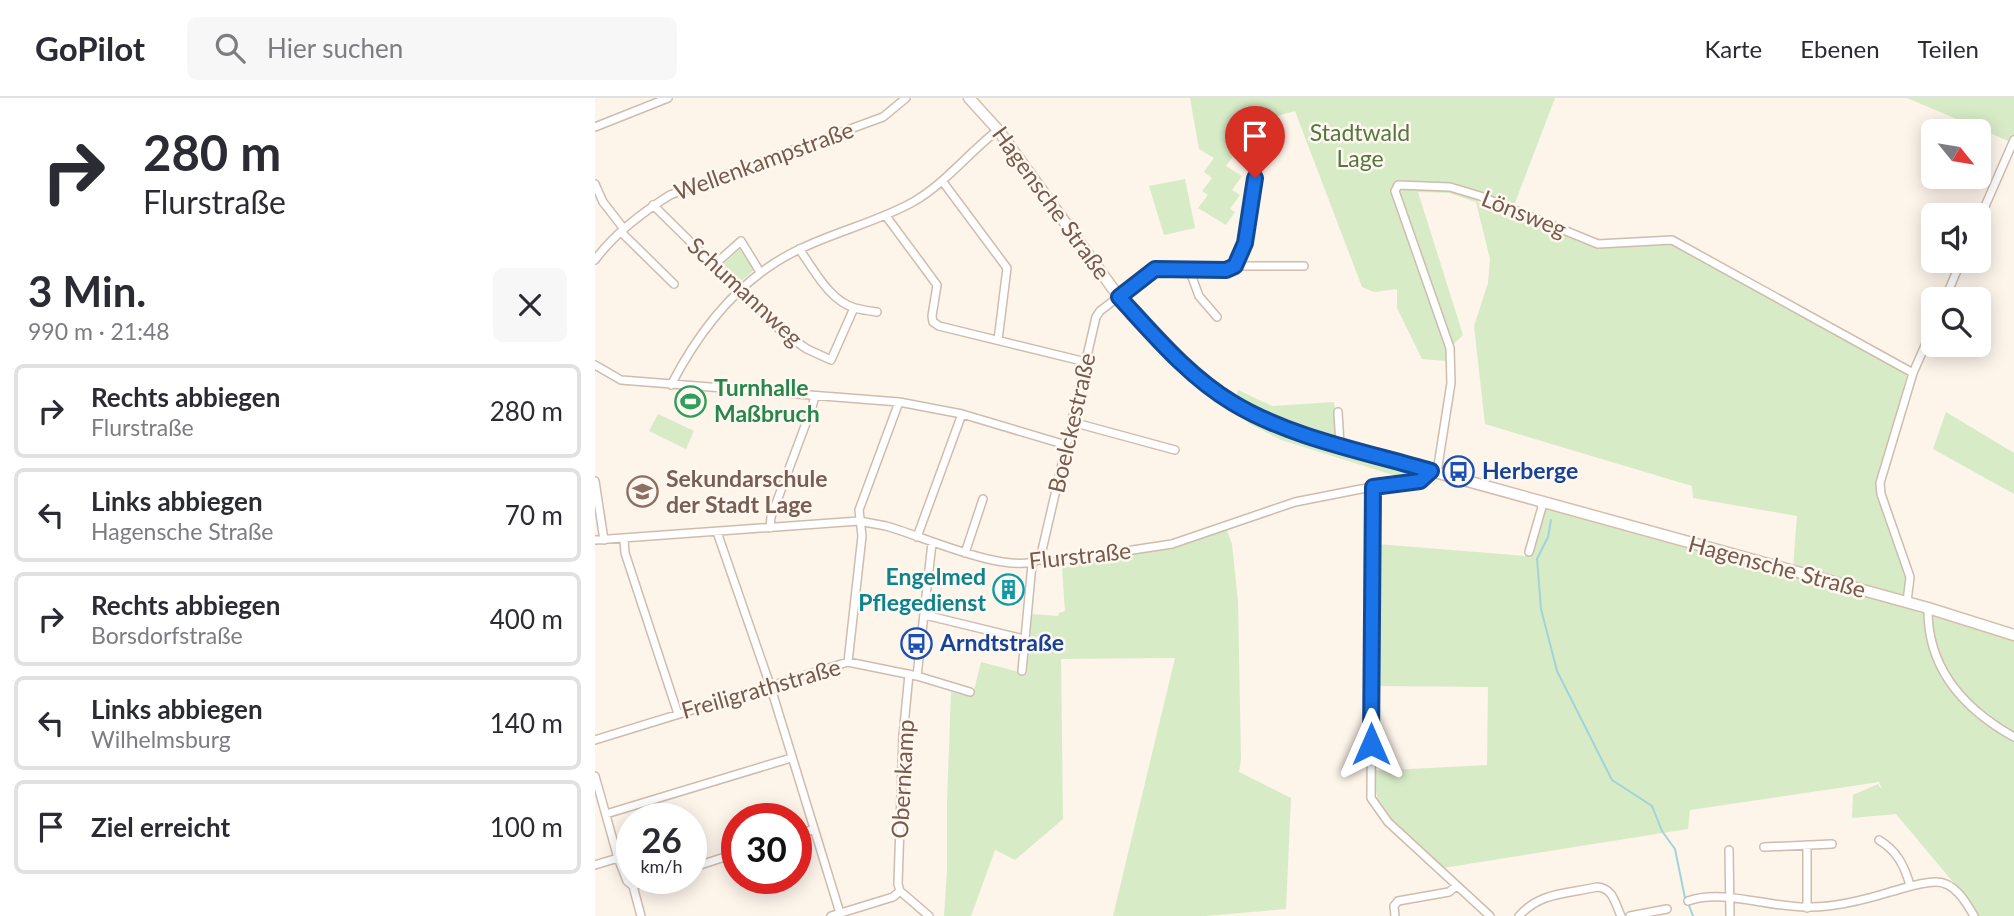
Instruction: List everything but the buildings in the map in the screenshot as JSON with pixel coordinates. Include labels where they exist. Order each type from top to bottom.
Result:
[{"type":"street","points":[[595,127],[668,98]]},
{"type":"street","name":"Wellenkampstraße","points":[[595,260],[623,230],[653,205],[670,195],[883,117],[906,98]]},
{"type":"street","name":"Hagensche Straße","points":[[969,98],[998,130],[1119,297],[1174,356],[1232,402],[1267,422],[1340,445],[1907,602],[2014,635]]},
{"type":"street","points":[[1235,266],[1245,243],[1265,123]]},
{"type":"street","points":[[671,386],[681,366],[738,289],[799,249],[885,216],[914,201],[943,182],[998,130]]},
{"type":"street","points":[[1986,203],[2014,140]]},
{"type":"street","points":[[943,182],[1007,268],[998,340]]},
{"type":"street","points":[[595,184],[603,202],[623,230],[674,284]]},
{"type":"street","name":"Lönsweg","points":[[1434,471],[1451,383],[1450,348],[1395,191],[1398,184],[1450,187],[1480,196],[1598,244],[1672,240],[1913,373]]},
{"type":"street","name":"Schumannweg","points":[[653,205],[782,332],[807,349],[831,360],[854,308]]},
{"type":"street","points":[[885,216],[937,285],[933,322],[939,326],[1086,362]]},
{"type":"street","points":[[714,265],[741,241],[761,272]]},
{"type":"street","points":[[799,249],[829,291],[854,308],[877,312]]},
{"type":"street","name":"Boelckestraße","points":[[1040,559],[1098,314],[1155,269],[1304,267]]},
{"type":"street","points":[[1189,270],[1199,296],[1217,317]]},
{"type":"street","points":[[1907,602],[1910,577],[1881,494],[1880,483],[1921,355]]},
{"type":"street","points":[[595,365],[621,380],[899,402],[962,414],[1066,445]]},
{"type":"street","points":[[770,528],[771,517],[814,396]]},
{"type":"street","points":[[848,662],[862,537],[859,510],[899,402]]},
{"type":"street","points":[[1338,412],[1340,445]]},
{"type":"street","points":[[917,537],[962,414]]},
{"type":"street","points":[[1072,422],[1175,450]]},
{"type":"street","name":"Flurstraße","points":[[595,540],[859,522],[886,526],[932,543],[1000,561],[1033,564],[1040,559],[1047,563],[1172,544],[1295,502],[1420,481],[1434,471]]},
{"type":"street","points":[[595,481],[604,540]]},
{"type":"street","points":[[1373,487],[1371,798],[1388,822],[1490,916]]},
{"type":"street","points":[[965,553],[983,499]]},
{"type":"street","points":[[1529,552],[1542,507],[1540,501]]},
{"type":"street","points":[[717,532],[770,685],[840,913]]},
{"type":"street","points":[[624,540],[625,553],[678,714]]},
{"type":"street","points":[[913,675],[925,615],[932,543]]},
{"type":"street","points":[[1022,671],[1033,564]]},
{"type":"street","points":[[1928,608],[1936,658],[1951,687],[1987,719],[2014,737]]},
{"type":"street","points":[[925,615],[1024,639]]},
{"type":"street","name":"Freiligrathstraße","points":[[595,740],[848,662],[913,675],[970,692]]},
{"type":"street","name":"Obernkamp","points":[[899,888],[903,736],[913,675]]},
{"type":"street","points":[[606,814],[791,758]]},
{"type":"street","points":[[595,776],[616,851]]},
{"type":"street","points":[[1879,840],[1896,853],[1910,885]]},
{"type":"street","points":[[1764,847],[1832,844]]},
{"type":"street","points":[[1807,845],[1807,908]]},
{"type":"street","points":[[1729,850],[1730,916]]},
{"type":"street","points":[[595,865],[616,859]]},
{"type":"street","points":[[1688,901],[1729,898],[1807,908],[1839,905],[1910,885],[1937,881],[1947,884],[1963,898],[1975,916]]},
{"type":"street","points":[[1395,916],[1394,906],[1398,901],[1449,892],[1456,886]]},
{"type":"street","points":[[1519,916],[1541,898],[1597,887],[1605,888],[1611,893],[1621,916]]},
{"type":"street","points":[[831,916],[894,897],[899,888],[929,916]]},
{"type":"street","points":[[634,894],[641,916]]},
{"type":"street","points":[[1630,916],[1667,909]]},
{"type":"green space","name":"Stadtwald Lage","points":[[1190,98],[1555,98],[1513,208],[1481,196],[1477,202],[1599,248],[1671,244],[1907,374],[1876,490],[1907,576],[1903,596],[1793,567],[1797,516],[1693,498],[1692,486],[1485,424],[1474,326],[1488,283],[1490,259],[1476,202],[1449,193],[1418,192],[1463,335],[1451,347],[1445,361],[1422,359],[1397,308],[1397,289],[1374,292],[1362,287],[1295,111],[1256,122],[1242,115],[1255,124],[1226,166],[1242,176],[1232,190],[1240,195],[1230,209],[1235,212],[1226,225],[1198,208],[1208,195],[1202,191],[1212,178],[1204,172],[1214,158],[1199,149]]},
{"type":"green space","points":[[1907,98],[2014,98],[2014,135],[2011,142],[1991,134],[1991,119],[1957,119]]},
{"type":"green space","points":[[1185,179],[1195,228],[1164,235],[1149,186]]},
{"type":"green space","points":[[740,249],[755,269],[739,283],[733,282],[720,267]]},
{"type":"green space","points":[[1238,390],[1272,406],[1334,402],[1339,439],[1261,410],[1236,397]]},
{"type":"green space","points":[[1210,391],[1239,410],[1287,433],[1374,460],[1418,477],[1406,479],[1281,440],[1250,424]]},
{"type":"green space","points":[[1946,412],[2014,453],[2014,494],[1933,449]]},
{"type":"green space","points":[[658,414],[694,431],[686,449],[649,431]]},
{"type":"green space","points":[[1542,506],[2014,640],[2014,916],[1977,916],[1958,888],[1896,814],[1852,818],[1853,795],[1878,784],[1882,790],[1879,782],[1690,810],[1688,829],[1443,868],[1379,807],[1372,771],[1487,765],[1488,687],[1374,686],[1377,544],[1531,558]]},
{"type":"green space","points":[[1226,528],[1232,544],[1238,602],[1239,772],[1291,798],[1286,909],[1205,916],[1113,916],[1175,658],[1061,659],[1063,819],[1015,860],[995,850],[971,916],[944,916],[951,692],[968,696],[973,694],[981,662],[1027,674],[1032,614],[1058,616],[1065,611],[1062,568],[1171,547]]},
{"type":"waterway","points":[[1551,520],[1548,537],[1537,559],[1541,609],[1557,671],[1612,780],[1652,806],[1662,831],[1675,849],[1685,898]]},
{"type":"waterway","points":[[1688,903],[1693,916]]},
{"type":"place","name":"Turnhalle Maßbruch","points":[[691,401]]},
{"type":"place","name":"Herberge","points":[[1459,471]]},
{"type":"place","name":"Sekundarschule der Stadt Lage","points":[[643,492]]},
{"type":"place","name":"Engelmed Pflegedienst","points":[[1009,590]]},
{"type":"place","name":"Arndtstraße","points":[[917,643]]},
{"type":"route","points":[[1255,178],[1245,243],[1235,266],[1226,270],[1155,269],[1119,297],[1174,356],[1223,396],[1267,422],[1431,471],[1420,481],[1373,487],[1371,744]]}]
